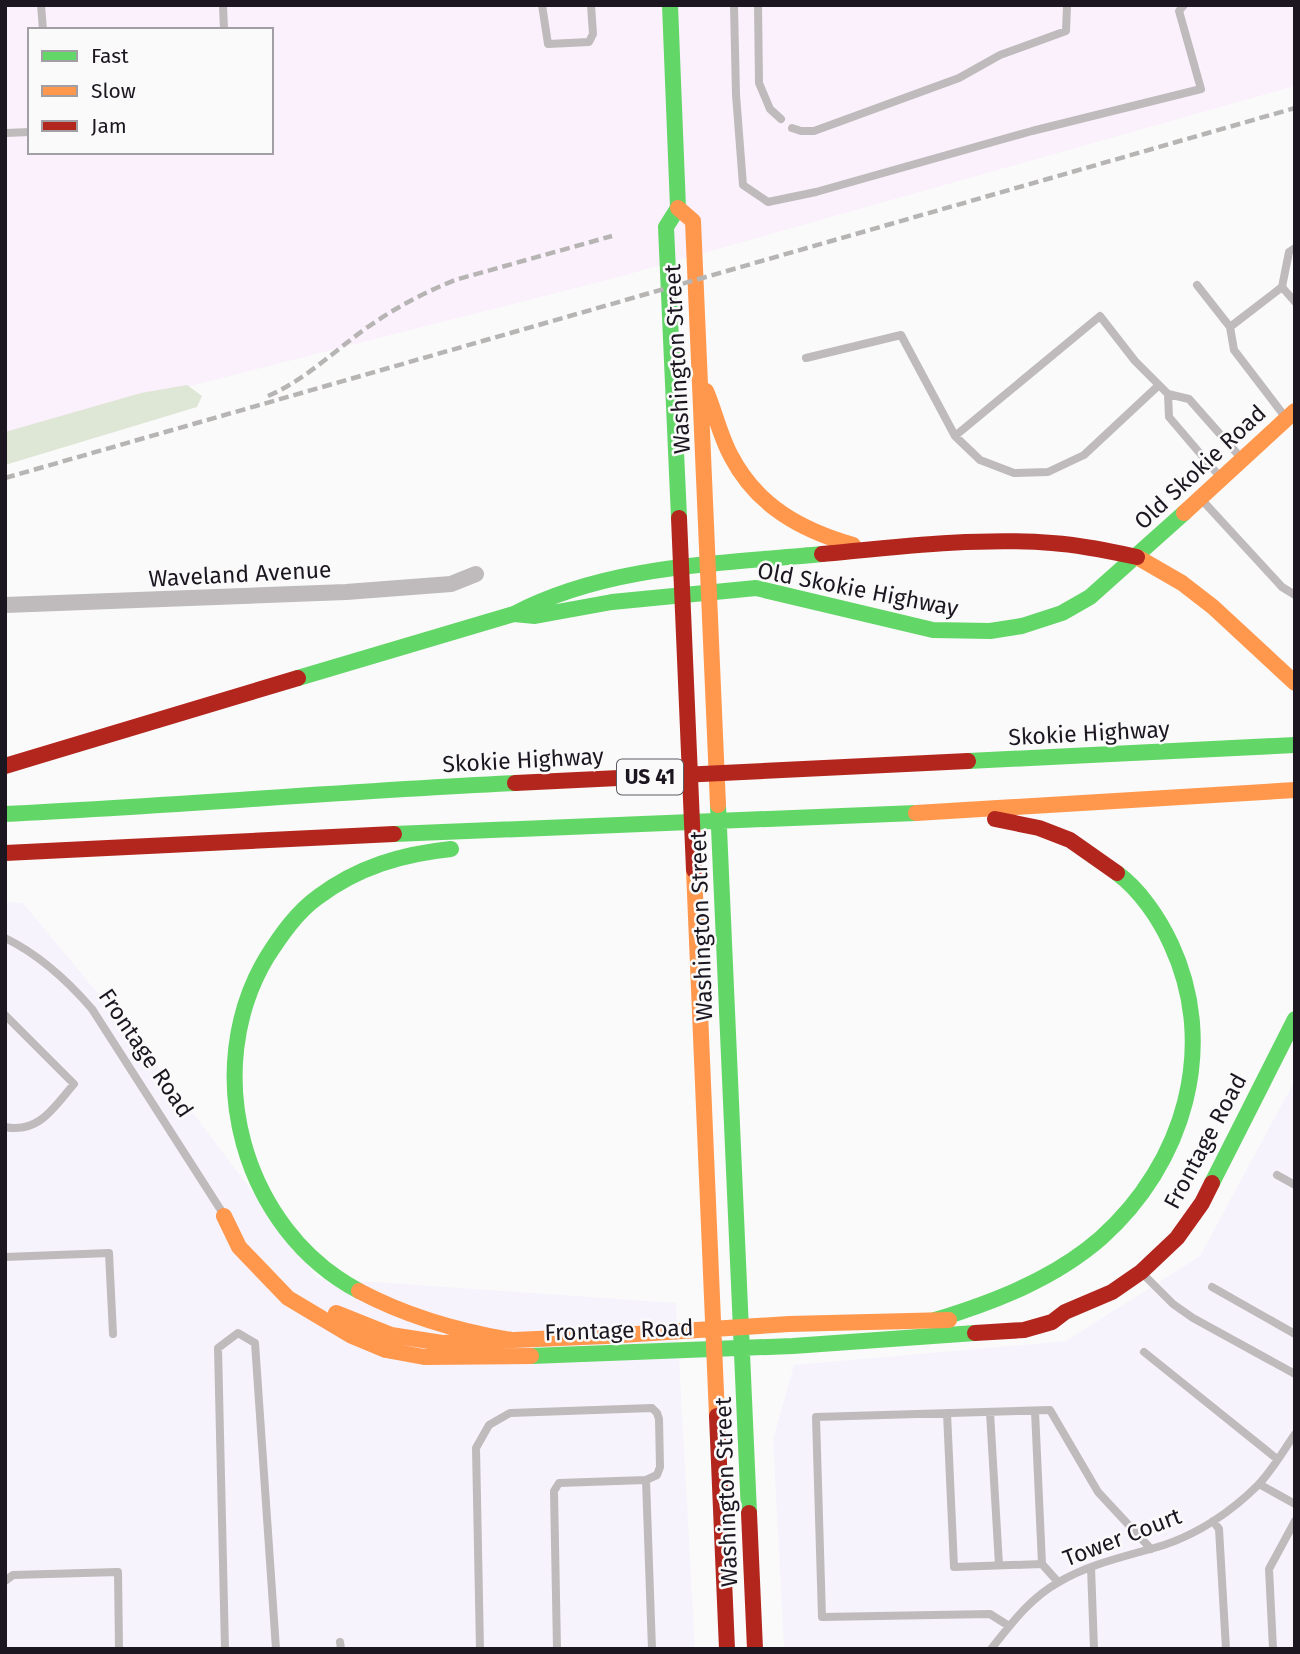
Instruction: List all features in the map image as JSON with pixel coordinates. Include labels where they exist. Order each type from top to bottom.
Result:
[{"type":"main road","name":"Washington Street","points":[[670,5],[678,208],[666,227],[727,1649]]},
{"type":"main road","name":"Washington Street","points":[[678,208],[693,221],[694,231],[755,1649]]},
{"type":"main road","points":[[700,375],[730,455],[758,497],[807,531],[872,549]]},
{"type":"main road","name":"Old Skokie Road","points":[[1137,557],[1291,414]]},
{"type":"main road","points":[[5,766],[514,614],[535,601],[610,579],[681,568],[872,549],[1039,542],[1086,546],[1137,557],[1167,573],[1224,616],[1295,683]]},
{"type":"main road","name":"Old Skokie Highway","points":[[514,614],[536,617],[612,602],[755,589],[933,630],[990,631],[1023,626],[1062,613],[1090,597],[1137,557]]},
{"type":"main road","name":"Skokie Highway","points":[[5,814],[172,806],[375,790],[1295,745]]},
{"type":"main road","name":"US 41","points":[[5,853],[537,827],[676,824],[1012,808],[1295,790]]},
{"type":"main road","points":[[915,812],[985,817],[1030,826],[1078,844],[1111,866],[1156,913],[1172,941],[1189,985],[1196,1040],[1195,1064],[1187,1106],[1170,1148],[1152,1179],[1118,1222],[1088,1249],[1034,1284],[935,1320]]},
{"type":"main road","points":[[511,1340],[473,1335],[413,1317],[380,1302],[345,1282],[314,1258],[281,1225],[256,1184],[243,1154],[236,1123],[231,1078],[234,1045],[246,998],[265,958],[289,925],[312,902],[363,869],[393,857],[418,852],[676,824]]},
{"type":"main road","name":"Frontage Road","points":[[225,1216],[239,1247],[288,1298],[350,1335],[386,1350],[424,1357],[743,1348],[1024,1330],[1052,1322],[1065,1312],[1112,1292],[1141,1272],[1177,1238],[1202,1203],[1295,1019]]},
{"type":"main road","name":"Frontage Road","points":[[225,1216],[242,1230],[280,1274],[309,1299],[342,1317],[391,1335],[442,1343],[742,1327],[998,1319],[1030,1315],[1054,1308],[1065,1312]]},
{"type":"street","name":"Waveland Avenue","points":[[5,605],[346,592],[451,584],[476,574]]},
{"type":"lane","points":[[41,5],[43,28]]},
{"type":"lane","points":[[223,5],[224,28]]},
{"type":"lane","points":[[542,5],[548,44],[589,42],[593,33],[591,5]]},
{"type":"lane","points":[[734,5],[736,95],[743,185],[768,202],[816,192],[1032,131],[1201,89],[1179,11],[1184,5]]},
{"type":"lane","points":[[758,5],[760,83],[770,108],[781,120]]},
{"type":"lane","points":[[792,128],[814,131],[959,78],[1000,55],[1066,31],[1067,5]]},
{"type":"lane","points":[[5,133],[28,132]]},
{"type":"lane","points":[[1230,327],[1282,287],[1289,252],[1295,248]]},
{"type":"lane","points":[[1197,285],[1230,327],[1234,350],[1291,414]]},
{"type":"lane","points":[[1282,287],[1295,303]]},
{"type":"lane","points":[[955,436],[1100,316],[1158,385],[1168,394],[1189,399],[1242,459]]},
{"type":"lane","points":[[806,358],[901,335],[955,436],[980,460],[1014,473],[1048,472],[1084,455],[1158,385]]},
{"type":"lane","points":[[1168,394],[1169,417],[1221,478]]},
{"type":"lane","points":[[1200,498],[1282,587],[1295,596]]},
{"type":"lane","name":"Frontage Road","points":[[5,938],[44,961],[70,984],[92,1009],[225,1216]]},
{"type":"lane","points":[[5,1015],[74,1084],[40,1122],[17,1129],[5,1126]]},
{"type":"lane","points":[[1277,1175],[1295,1185]]},
{"type":"lane","points":[[5,1257],[109,1253],[113,1334]]},
{"type":"lane","points":[[1141,1272],[1173,1304],[1193,1318],[1295,1374]]},
{"type":"lane","points":[[1212,1287],[1295,1334]]},
{"type":"lane","points":[[225,1649],[218,1348],[238,1333],[255,1343],[276,1649]]},
{"type":"lane","points":[[1144,1352],[1277,1460]]},
{"type":"lane","points":[[480,1649],[476,1448],[489,1425],[510,1413],[652,1408],[659,1419],[660,1467],[657,1475],[646,1480],[559,1483],[554,1491],[557,1649]]},
{"type":"lane","points":[[1035,1410],[1042,1564],[1058,1582]]},
{"type":"lane","points":[[1009,1626],[990,1614],[822,1617],[816,1417],[1050,1410],[1098,1492],[1151,1549]]},
{"type":"lane","points":[[990,1412],[999,1565]]},
{"type":"lane","points":[[947,1413],[954,1567],[1042,1564]]},
{"type":"lane","name":"Tower Court","points":[[991,1649],[1034,1599],[1058,1582],[1091,1567],[1151,1549],[1213,1521],[1259,1484],[1295,1434]]},
{"type":"lane","points":[[646,1480],[652,1649]]},
{"type":"lane","points":[[1259,1484],[1295,1504]]},
{"type":"lane","points":[[1213,1521],[1219,1529],[1226,1649]]},
{"type":"lane","points":[[1273,1649],[1269,1569],[1295,1521]]},
{"type":"lane","points":[[1091,1567],[1094,1649]]},
{"type":"lane","points":[[5,1581],[13,1575],[118,1572],[119,1649]]},
{"type":"shaded area","points":[[5,5],[1295,5],[1295,86],[615,278],[5,433]]},
{"type":"shaded area","points":[[5,902],[23,903],[157,1065],[317,1278],[676,1303],[695,1649],[5,1649]]},
{"type":"shaded area","points":[[1295,1080],[1295,1649],[784,1649],[773,1439],[794,1365],[1066,1341],[1200,1256]]},
{"type":"green space","points":[[187,385],[202,396],[197,407],[5,465],[5,432],[141,393]]},
{"type":"railway","points":[[5,478],[1295,108]]},
{"type":"railway","points":[[268,396],[307,374],[397,308],[431,290],[455,280],[612,236]]},
{"type":"traffic: fast","points":[[670,5],[678,208],[666,227],[679,518]]},
{"type":"traffic: fast","points":[[514,614],[535,616],[612,602],[756,588],[933,630],[990,631],[1022,626],[1062,613],[1090,597],[1184,513]]},
{"type":"traffic: fast","points":[[298,678],[514,614],[587,585],[625,576],[704,564],[822,554]]},
{"type":"traffic: fast","points":[[968,761],[1295,745]]},
{"type":"traffic: fast","points":[[5,814],[515,783]]},
{"type":"traffic: fast","points":[[718,805],[749,1513]]},
{"type":"traffic: fast","points":[[394,834],[916,813]]},
{"type":"traffic: fast","points":[[359,1291],[319,1263],[286,1229],[261,1188],[244,1143],[235,1096],[236,1048],[247,1001],[267,957],[303,910],[333,887],[365,870],[398,858],[451,849]]},
{"type":"traffic: fast","points":[[935,1320],[1023,1288],[1083,1253],[1130,1208],[1154,1175],[1172,1140],[1185,1102],[1192,1063],[1192,1023],[1185,983],[1161,924],[1141,896],[1117,873]]},
{"type":"traffic: fast","points":[[1212,1183],[1295,1019]]},
{"type":"traffic: fast","points":[[531,1356],[793,1346],[975,1333]]},
{"type":"traffic: slow","points":[[678,208],[693,221],[718,805]]},
{"type":"traffic: slow","points":[[706,391],[727,448],[754,489],[782,514],[816,532],[853,545]]},
{"type":"traffic: slow","points":[[1184,513],[1295,411]]},
{"type":"traffic: slow","points":[[1137,557],[1182,583],[1213,607],[1295,683]]},
{"type":"traffic: slow","points":[[916,813],[1295,790]]},
{"type":"traffic: slow","points":[[694,870],[717,1416]]},
{"type":"traffic: slow","points":[[224,1216],[239,1247],[288,1298],[350,1335],[386,1350],[424,1357],[531,1356]]},
{"type":"traffic: slow","points":[[359,1291],[433,1322],[511,1340]]},
{"type":"traffic: slow","points":[[336,1313],[391,1335],[442,1343],[789,1324],[949,1320]]},
{"type":"traffic: jam","points":[[679,518],[694,870]]},
{"type":"traffic: jam","points":[[822,554],[937,544],[1024,541],[1074,545],[1137,557]]},
{"type":"traffic: jam","points":[[5,766],[298,678]]},
{"type":"traffic: jam","points":[[515,783],[968,761]]},
{"type":"traffic: jam","points":[[995,819],[1039,828],[1070,840],[1117,873]]},
{"type":"traffic: jam","points":[[5,853],[394,834]]},
{"type":"traffic: jam","points":[[975,1333],[1024,1330],[1052,1322],[1065,1312],[1112,1292],[1141,1272],[1177,1238],[1202,1203],[1212,1183]]},
{"type":"traffic: jam","points":[[717,1416],[727,1649]]},
{"type":"traffic: jam","points":[[749,1513],[755,1649]]}]
